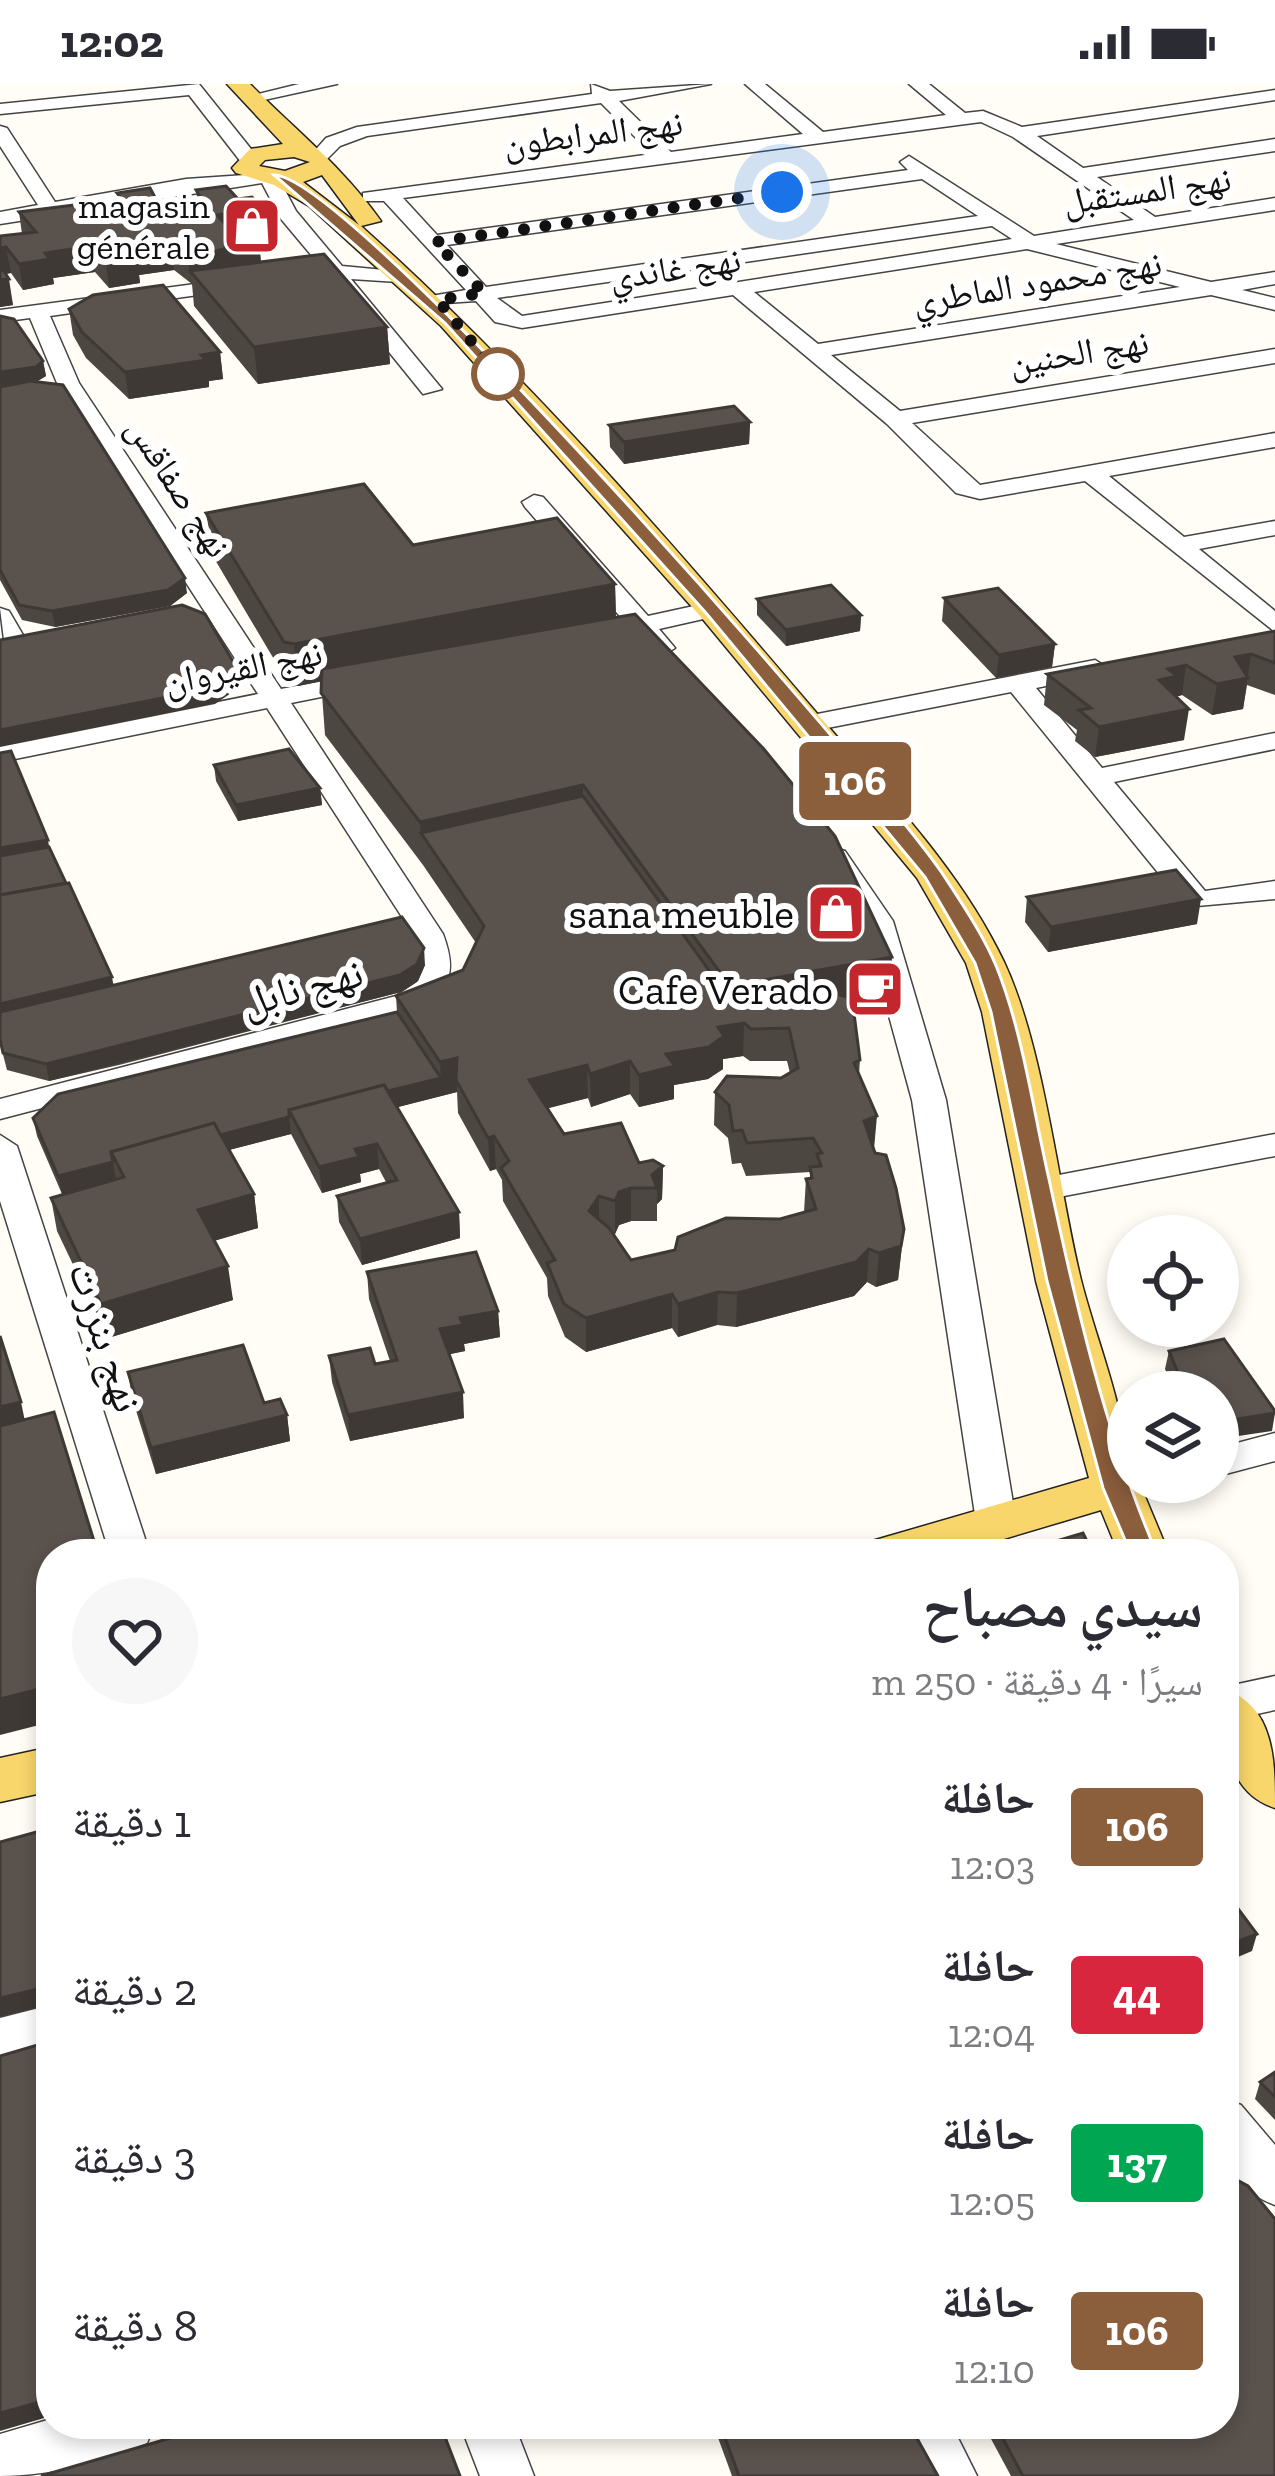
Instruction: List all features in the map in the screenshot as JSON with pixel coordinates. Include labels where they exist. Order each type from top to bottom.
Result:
[{"type":"main road","points":[[258,107],[344,131]]},
{"type":"main road","points":[[258,107],[313,154],[444,310],[712,610],[933,874],[985,963],[1043,1189],[1059,1281],[1107,1423]]},
{"type":"main road","points":[[258,107],[262,173]]},
{"type":"main road","points":[[262,173],[314,172],[313,154]]},
{"type":"main road","points":[[262,173],[318,201],[398,276],[444,310]]},
{"type":"main road","points":[[938,1539],[1107,1491]]},
{"type":"main road","points":[[1132,1503],[1141,1539]]},
{"type":"main road","points":[[1239,1730],[1275,1786]]},
{"type":"main road","points":[[0,1780],[36,1772]]},
{"type":"street","points":[[258,107],[328,84]]},
{"type":"street","points":[[313,154],[344,137],[656,84]]},
{"type":"street","points":[[599,91],[702,84]]},
{"type":"street","points":[[754,84],[818,137]]},
{"type":"street","points":[[918,84],[960,118]]},
{"type":"street","points":[[0,110],[192,86],[336,272],[351,300],[431,389]]},
{"type":"street","points":[[599,91],[666,157]]},
{"type":"street","points":[[1020,133],[1275,95]]},
{"type":"street","points":[[313,154],[314,142],[344,131],[451,116]]},
{"type":"street","name":"نهج المرابطون","points":[[350,200],[960,118],[988,116],[1020,133]]},
{"type":"street","points":[[867,131],[1030,243],[1275,304]]},
{"type":"street","points":[[0,132],[50,209]]},
{"type":"street","points":[[1020,133],[1151,224]]},
{"type":"street","points":[[1078,174],[1275,146]]},
{"type":"street","points":[[0,218],[262,173]]},
{"type":"street","points":[[177,186],[262,173]]},
{"type":"street","points":[[435,242],[925,173]]},
{"type":"street","name":"نهج غاندي","points":[[389,195],[503,317],[522,322],[741,292],[1030,243]]},
{"type":"street","name":"نهج المستقبل","points":[[1030,243],[1275,204]]},
{"type":"street","points":[[444,310],[484,293],[994,220]]},
{"type":"street","points":[[0,316],[336,272],[398,276]]},
{"type":"street","name":"نهج محمود الماطري","points":[[810,352],[1275,278]]},
{"type":"street","points":[[741,292],[896,419],[964,488],[980,491],[1275,440]]},
{"type":"street","name":"نهج صفاقس","points":[[37,311],[56,384],[202,607],[271,698]]},
{"type":"street","name":"نهج الحنين","points":[[896,419],[1275,356]]},
{"type":"street","points":[[1228,364],[1275,375]]},
{"type":"street","points":[[1090,472],[1181,545],[1267,632]]},
{"type":"street","points":[[534,502],[686,677]]},
{"type":"street","points":[[1181,545],[1275,528]]},
{"type":"street","points":[[603,633],[712,610]]},
{"type":"street","points":[[0,616],[16,641]]},
{"type":"street","points":[[807,724],[1135,661]]},
{"type":"street","name":"نهج القيروان","points":[[0,754],[386,676]]},
{"type":"street","points":[[1018,683],[1093,778],[1202,902],[1275,890]]},
{"type":"street","name":"نهج نابل","points":[[0,1109],[407,1003],[432,986],[438,962],[428,934],[271,698]]},
{"type":"street","points":[[1093,778],[1275,741]]},
{"type":"street","points":[[817,834],[878,922],[900,989],[947,1200],[996,1521]]},
{"type":"street","points":[[1043,1189],[1275,1145]]},
{"type":"street","name":"نهج بنزرت","points":[[0,1146],[9,1220],[125,1539]]},
{"type":"street","points":[[1239,1457],[1275,1448]]},
{"type":"street","points":[[1239,1703],[1275,1693]]},
{"type":"street","points":[[0,2039],[36,2030]]},
{"type":"street","points":[[1239,2139],[1275,2182]]},
{"type":"street","points":[[0,2462],[77,2439]]},
{"type":"street","points":[[493,2439],[507,2476]]},
{"type":"street","points":[[929,2439],[950,2476]]},
{"type":"building","points":[[226,186],[238,199],[252,197],[261,207],[217,215],[232,232],[251,230],[259,240],[188,258],[171,244],[131,250],[137,257],[106,262],[91,246],[45,253],[50,259],[19,264],[6,247],[0,248],[0,236],[36,232],[19,212],[122,199],[117,193],[150,188],[158,203],[201,198],[196,190]]},
{"type":"building","points":[[324,254],[387,327],[254,347],[190,271]]},
{"type":"building","points":[[163,285],[220,352],[201,355],[206,360],[125,372],[82,332],[69,309],[93,295]]},
{"type":"building","points":[[0,316],[14,319],[43,361],[36,367],[0,372]]},
{"type":"building","points":[[30,381],[63,385],[185,578],[168,590],[52,611],[19,605],[0,570],[0,387]]},
{"type":"building","points":[[734,406],[750,422],[624,442],[609,425]]},
{"type":"building","points":[[364,484],[413,545],[557,518],[615,584],[294,644],[284,642],[206,513]]},
{"type":"building","points":[[831,585],[861,615],[786,630],[757,599]]},
{"type":"building","points":[[998,588],[1055,644],[999,655],[944,598]]},
{"type":"building","points":[[182,605],[205,614],[238,670],[213,688],[0,730],[0,640]]},
{"type":"building","points":[[635,614],[763,748],[835,836],[892,957],[730,986],[583,785],[420,822],[321,693],[322,669]]},
{"type":"building","points":[[1275,631],[1275,663],[1251,654],[1235,657],[1248,678],[1217,684],[1186,665],[1168,669],[1177,676],[1159,680],[1189,709],[1099,727],[1079,710],[1091,708],[1047,674]]},
{"type":"building","points":[[289,749],[320,788],[236,805],[214,765]]},
{"type":"building","points":[[11,751],[48,840],[0,848],[0,753]]},
{"type":"building","points":[[583,796],[729,998],[811,988],[852,998],[860,1060],[854,1063],[877,1116],[864,1121],[875,1153],[886,1155],[896,1188],[904,1229],[901,1246],[879,1253],[869,1249],[856,1262],[678,1304],[672,1294],[586,1318],[564,1304],[547,1263],[555,1260],[501,1168],[509,1161],[494,1136],[488,1138],[456,1080],[457,1058],[440,1062],[396,996],[463,970],[484,926],[421,833]],"holes":[[[744,1023],[751,1029],[789,1028],[798,1068],[781,1078],[727,1076],[715,1092],[729,1105],[733,1131],[742,1130],[747,1143],[813,1138],[822,1153],[817,1154],[821,1166],[810,1167],[812,1178],[806,1179],[816,1209],[780,1219],[726,1218],[678,1237],[675,1250],[631,1260],[609,1228],[589,1211],[599,1196],[615,1201],[619,1192],[631,1188],[657,1188],[652,1175],[663,1166],[653,1160],[639,1163],[621,1123],[564,1134],[529,1080],[587,1065],[590,1074],[630,1061],[639,1075],[675,1066],[666,1054],[709,1047],[724,1036],[718,1027]]]},
{"type":"building","points":[[49,847],[66,883],[0,895],[0,856]]},
{"type":"building","points":[[1176,870],[1201,899],[1051,927],[1027,897]]},
{"type":"building","points":[[69,883],[112,977],[0,1004],[0,895]]},
{"type":"building","points":[[402,917],[424,948],[417,964],[400,975],[46,1064],[3,1053],[0,1012]]},
{"type":"building","points":[[397,1012],[441,1078],[388,1091],[384,1085],[289,1110],[289,1117],[220,1135],[214,1123],[111,1152],[113,1162],[58,1176],[33,1118],[58,1094]]},
{"type":"building","points":[[384,1085],[459,1212],[360,1239],[337,1196],[397,1180],[377,1144],[355,1149],[359,1157],[319,1167],[289,1110]]},
{"type":"building","points":[[214,1123],[254,1194],[198,1210],[228,1266],[101,1304],[51,1198],[124,1177],[111,1152]]},
{"type":"building","points":[[476,1252],[498,1311],[460,1318],[463,1325],[440,1329],[463,1392],[348,1415],[329,1356],[370,1348],[375,1364],[397,1360],[367,1272]]},
{"type":"building","points":[[0,1336],[21,1402],[0,1407]]},
{"type":"building","points":[[243,1345],[264,1403],[280,1399],[287,1415],[151,1448],[128,1372]]},
{"type":"building","points":[[1230,1347],[1275,1413],[1239,1419],[1239,1371],[1177,1371],[1169,1351]]},
{"type":"building","points":[[54,1412],[93,1539],[36,1539],[36,1690],[0,1699],[0,1426]]},
{"type":"building","points":[[36,1832],[36,1990],[0,1998],[0,1842]]},
{"type":"building","points":[[1239,1910],[1257,1934],[1239,1941]]},
{"type":"building","points":[[36,2045],[36,2403],[0,2413],[0,2056]]},
{"type":"building","points":[[1275,2072],[1275,2097],[1260,2082]]},
{"type":"building","points":[[1239,2181],[1248,2186],[1275,2219],[1275,2476],[1023,2476],[1003,2439],[1239,2439]]},
{"type":"building","points":[[167,2439],[446,2439],[460,2476],[41,2476]]},
{"type":"building","points":[[725,2439],[917,2439],[938,2476],[739,2476]]},
{"type":"bus line","name":"106","points":[[279,178],[318,201],[450,320],[712,610],[933,874],[985,963],[1002,1012],[1059,1281],[1116,1488],[1138,1539]]},
{"type":"place","name":"magasin générale","points":[[252,226]]},
{"type":"place","name":"sana meuble","points":[[836,913]]},
{"type":"place","name":"Cafe Verado","points":[[875,989]]},
{"type":"route","points":[[498,374],[438,300],[484,293],[435,242],[782,192]]}]
